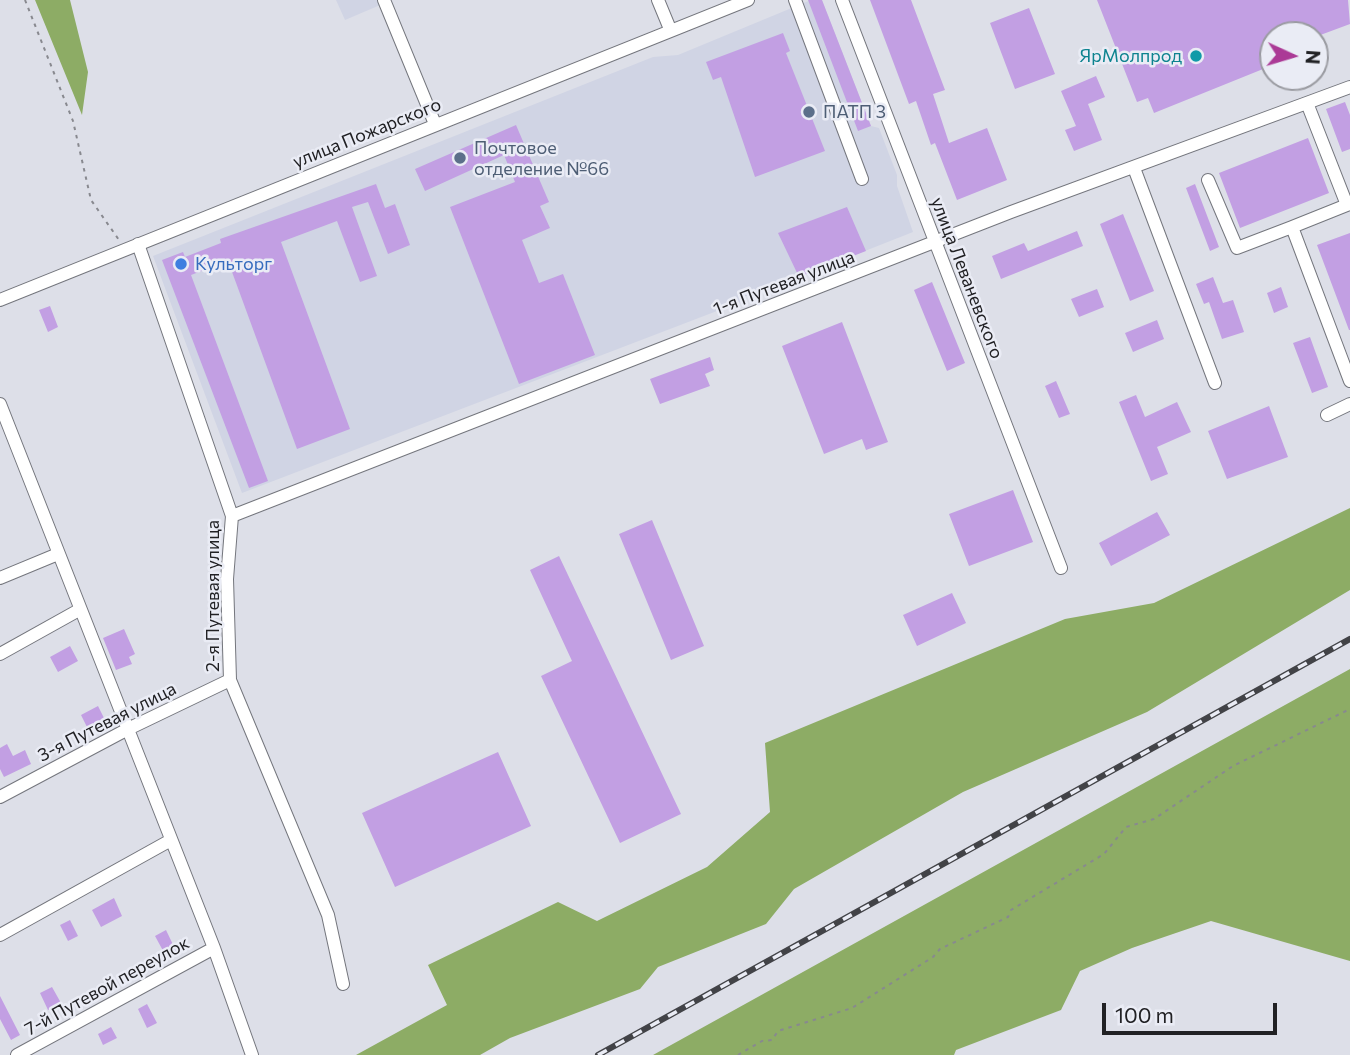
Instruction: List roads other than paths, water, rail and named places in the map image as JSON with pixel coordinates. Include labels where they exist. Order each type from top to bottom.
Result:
[{"type":"street","points":[[383,0],[435,124]]},
{"type":"street","points":[[658,0],[670,29]]},
{"type":"street","name":"улица Пожарского","points":[[0,300],[670,29],[748,0]]},
{"type":"street","points":[[795,0],[862,179]]},
{"type":"street","name":"улица Леваневского","points":[[842,0],[1061,568]]},
{"type":"street","name":"1-я Путевая улица","points":[[232,516],[1350,87]]},
{"type":"street","points":[[1208,180],[1237,248],[1347,205],[1307,103]]},
{"type":"street","points":[[1135,168],[1215,383]]},
{"type":"street","points":[[1292,227],[1350,381]]},
{"type":"street","name":"2-я Путевая улица","points":[[138,244],[232,516],[227,579],[230,680],[328,915],[343,984]]},
{"type":"street","points":[[0,404],[5,434],[58,554],[128,729],[214,948],[252,1055]]},
{"type":"street","points":[[1327,415],[1350,404]]},
{"type":"street","points":[[0,578],[58,554]]},
{"type":"street","points":[[0,653],[79,610]]},
{"type":"street","name":"3-я Путевая улица","points":[[0,797],[128,729],[230,680]]},
{"type":"street","points":[[0,935],[171,840]]},
{"type":"street","name":"7-й Путевой переулок","points":[[17,1055],[214,948]]},
{"type":"railway","points":[[598,1055],[1350,639]]},
{"type":"place","name":"ЯрМолпрод","points":[[1196,56]]},
{"type":"place","name":"ПАТП 3","points":[[809,112]]},
{"type":"place","name":"Почтовое отделение №66","points":[[460,158]]},
{"type":"place","name":"Культорг","points":[[181,264]]}]
